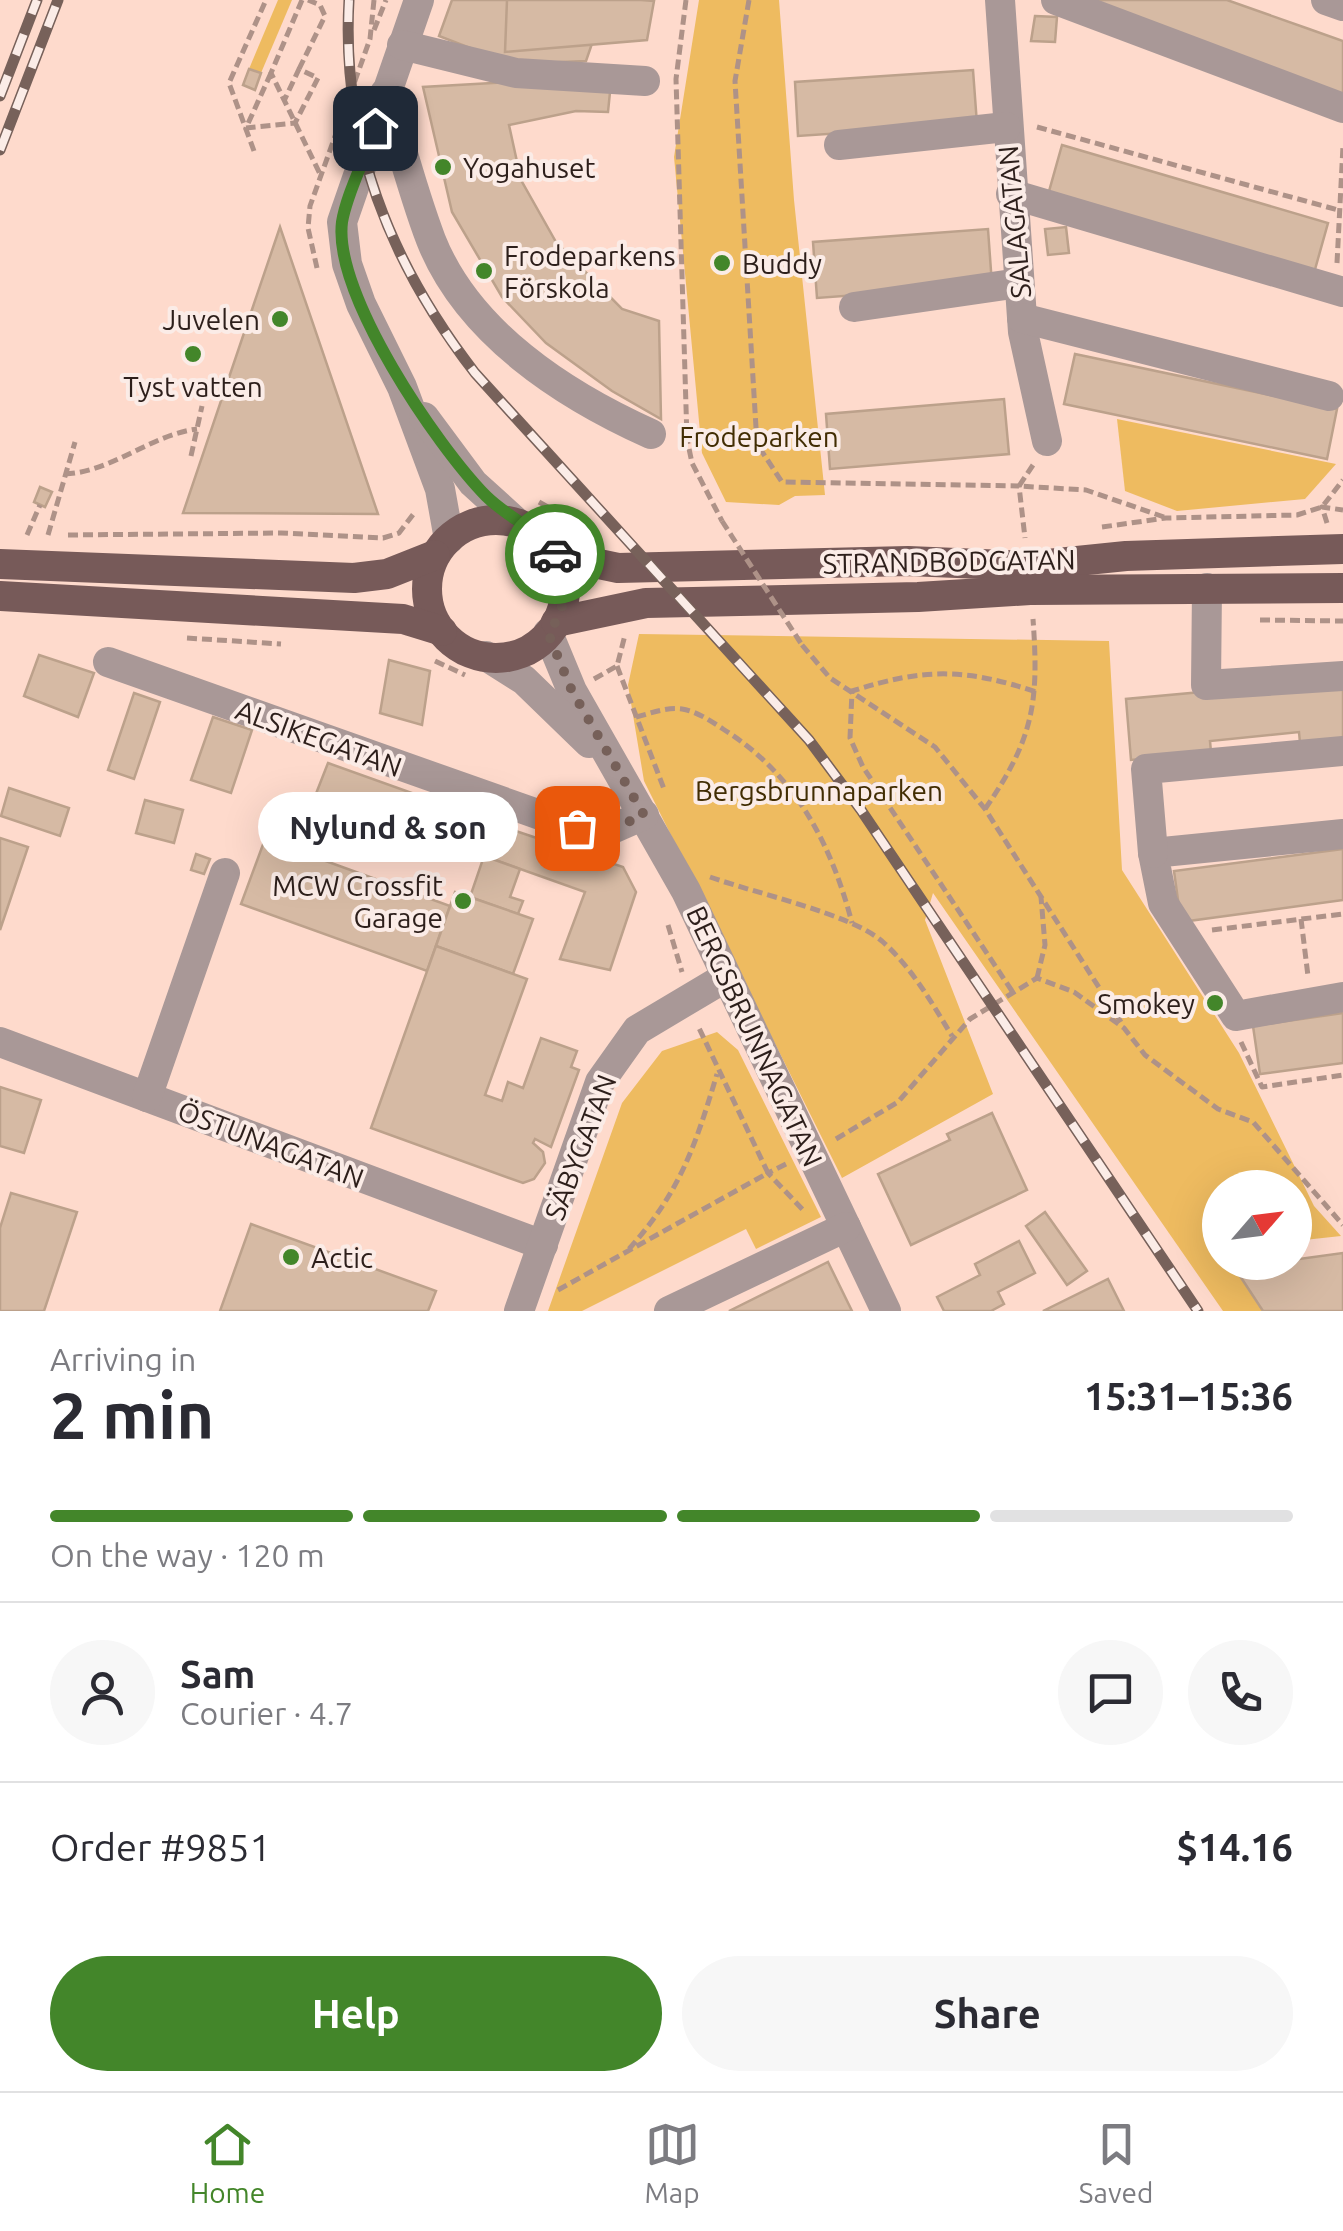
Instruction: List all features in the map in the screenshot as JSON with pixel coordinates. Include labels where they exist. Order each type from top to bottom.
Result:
[{"type":"main road","points":[[0,564],[363,578],[388,574],[481,522],[517,523],[540,535],[556,555],[565,588],[552,627],[514,655],[480,667],[442,630],[432,614],[428,588],[442,547]]},
{"type":"main road","name":"STRANDBODGATAN","points":[[556,555],[618,568],[908,560],[1028,566],[1126,556],[1343,549]]},
{"type":"main road","name":"STRANDBODGATAN","points":[[552,627],[646,603],[918,598],[1030,590],[1343,588]]},
{"type":"main road","points":[[0,596],[402,619],[442,630]]},
{"type":"street","points":[[419,0],[342,222],[347,264],[361,304],[402,386],[440,489],[442,547]]},
{"type":"street","name":"SALAGATAN","points":[[1000,0],[1022,318],[1048,441]]},
{"type":"street","points":[[1056,0],[1343,108]]},
{"type":"street","points":[[1326,0],[1343,6]]},
{"type":"street","points":[[402,46],[516,74],[644,81]]},
{"type":"street","points":[[385,93],[432,243],[470,304],[560,387],[651,434]]},
{"type":"street","points":[[838,145],[1006,123]]},
{"type":"street","points":[[1011,194],[1341,292]]},
{"type":"street","points":[[854,307],[1019,283]]},
{"type":"street","points":[[1022,318],[1328,396]]},
{"type":"street","points":[[402,386],[473,483],[517,523]]},
{"type":"street","points":[[1206,588],[1206,685],[1343,676]]},
{"type":"street","name":"BERGSBRUNNAGATAN","points":[[552,627],[572,691],[644,815],[886,1311]]},
{"type":"street","name":"ALSIKEGATAN","points":[[108,662],[577,828],[603,833],[644,815]]},
{"type":"street","name":"BERGSBRUNNAGATAN","points":[[480,667],[524,680],[613,766]]},
{"type":"street","points":[[1343,752],[1146,769],[1153,853],[1163,903],[1236,1016],[1343,997]]},
{"type":"street","points":[[1153,853],[1343,834]]},
{"type":"street","points":[[147,1097],[225,873]]},
{"type":"street","name":"SÄBYGATAN","points":[[518,1311],[600,1082],[638,1030],[726,977]]},
{"type":"street","name":"ÖSTUNAGATAN","points":[[0,1042],[542,1245]]},
{"type":"street","points":[[669,1311],[846,1227]]},
{"type":"path","points":[[254,151],[228,83],[266,0]]},
{"type":"path","points":[[246,128],[305,0],[320,5],[324,16],[284,101]]},
{"type":"path","points":[[370,39],[386,0]]},
{"type":"path","points":[[686,0],[676,79],[687,438],[692,463],[722,521],[802,645],[830,678],[935,747],[985,809],[1145,1055],[1218,1110],[1254,1122],[1343,1225]]},
{"type":"path","points":[[749,0],[735,81],[757,444],[782,482],[1086,490],[1166,518]]},
{"type":"path","points":[[295,124],[318,78],[299,70]]},
{"type":"path","points":[[270,73],[321,176]]},
{"type":"path","points":[[1006,123],[1338,210]]},
{"type":"path","points":[[246,128],[295,124]]},
{"type":"path","points":[[1341,292],[1338,210],[1343,146]]},
{"type":"path","points":[[191,456],[202,406]]},
{"type":"path","points":[[66,474],[85,474],[177,432],[197,429]]},
{"type":"path","points":[[1024,537],[1020,486],[1048,441]]},
{"type":"path","points":[[48,535],[75,442]]},
{"type":"path","points":[[1096,528],[1166,518],[1297,515],[1322,507],[1343,480]]},
{"type":"path","points":[[40,505],[27,535],[281,533],[383,538],[410,523],[416,510]]},
{"type":"path","points":[[1006,538],[1042,535]]},
{"type":"path","points":[[985,809],[1025,736],[1037,692],[1030,590]]},
{"type":"path","points":[[176,636],[296,644]]},
{"type":"path","points":[[424,656],[480,667]]},
{"type":"path","points":[[852,692],[935,672],[984,675],[1037,692]]},
{"type":"path","points":[[852,692],[850,738],[863,768],[1012,991]]},
{"type":"path","points":[[636,717],[666,709],[686,709],[749,745],[781,777],[822,836],[852,924]]},
{"type":"path","points":[[704,875],[852,924],[881,940],[902,962],[952,1036]]},
{"type":"path","points":[[1037,978],[1045,945],[1041,895]]},
{"type":"path","points":[[1181,933],[1343,914]]},
{"type":"path","points":[[1301,920],[1312,1001]]},
{"type":"path","points":[[549,1296],[898,1102],[923,1077],[952,1036],[1012,991],[1037,978],[1074,992],[1124,1028]]},
{"type":"path","points":[[1236,1016],[1240,1039],[1262,1087],[1343,1075]]},
{"type":"path","points":[[696,1022],[717,1074],[768,1173]]},
{"type":"path","points":[[627,1252],[660,1215],[680,1182],[717,1074]]},
{"type":"green space","points":[[278,0],[292,0],[261,73],[249,69]]},
{"type":"green space","name":"Frodeparken","points":[[699,0],[779,0],[794,200],[825,495],[795,496],[779,505],[726,502],[702,453],[674,157]]},
{"type":"green space","points":[[1117,419],[1336,464],[1305,499],[1177,511],[1125,491]]},
{"type":"green space","name":"Bergsbrunnaparken","points":[[639,634],[1109,641],[1122,870],[1239,1053],[1296,1170],[1202,1170],[1202,1280],[1242,1280],[1263,1311],[1223,1311],[933,893],[925,920],[993,1094],[842,1178],[644,781],[628,685]]},
{"type":"green space","points":[[717,1032],[738,1050],[821,1217],[756,1249],[746,1229],[582,1311],[548,1311],[622,1103],[662,1051]]},
{"type":"green space","name":"Bergsbrunnaparken","points":[[1312,1202],[1314,1206],[1341,1236],[1312,1239]]},
{"type":"building","points":[[452,0],[607,0],[586,61],[512,64],[439,36]]},
{"type":"building","points":[[507,0],[654,1],[647,40],[505,52]]},
{"type":"building","points":[[1077,0],[1227,0],[1343,41],[1343,95]]},
{"type":"building","points":[[1035,16],[1057,17],[1055,42],[1031,41]]},
{"type":"building","points":[[249,69],[261,73],[255,90],[243,85]]},
{"type":"building","points":[[973,70],[977,124],[798,136],[795,82]]},
{"type":"building","points":[[510,82],[610,92],[608,112],[576,111],[509,125],[521,180],[556,242],[622,309],[659,321],[661,419],[612,391],[546,343],[502,297],[452,212],[423,87]]},
{"type":"building","points":[[1062,145],[1328,223],[1314,273],[1048,195]]},
{"type":"building","name":"Juvelen","points":[[280,227],[378,514],[183,513]]},
{"type":"building","points":[[1066,227],[1069,253],[1048,255],[1045,229]]},
{"type":"building","points":[[988,229],[992,285],[817,298],[813,242]]},
{"type":"building","points":[[1075,354],[1337,409],[1327,459],[1064,404]]},
{"type":"building","points":[[1004,399],[1009,454],[830,469],[826,414]]},
{"type":"building","points":[[40,487],[52,492],[45,507],[34,502]]},
{"type":"building","points":[[39,655],[94,673],[78,717],[24,696]]},
{"type":"building","points":[[389,660],[430,671],[422,725],[380,713]]},
{"type":"building","points":[[1343,679],[1343,739],[1300,743],[1299,732],[1210,741],[1211,752],[1131,760],[1126,699]]},
{"type":"building","points":[[134,693],[160,702],[134,779],[108,770]]},
{"type":"building","points":[[213,717],[252,730],[231,793],[191,780]]},
{"type":"building","points":[[328,763],[465,812],[447,860],[310,809]]},
{"type":"building","points":[[9,788],[69,808],[60,836],[1,816]]},
{"type":"building","points":[[145,800],[183,810],[174,843],[136,833]]},
{"type":"building","points":[[495,824],[623,867],[636,892],[610,970],[560,959],[585,892],[484,856]]},
{"type":"building","points":[[0,838],[28,847],[0,930]]},
{"type":"building","points":[[265,839],[450,906],[427,971],[241,904]]},
{"type":"building","points":[[1343,849],[1343,900],[1181,922],[1174,871]]},
{"type":"building","points":[[196,854],[210,859],[204,874],[191,870]]},
{"type":"building","points":[[484,856],[520,869],[510,897],[523,901],[518,914],[470,897]]},
{"type":"building","points":[[455,892],[533,919],[513,974],[436,946]]},
{"type":"building","points":[[436,946],[527,979],[485,1095],[502,1101],[508,1082],[523,1088],[541,1038],[577,1051],[571,1067],[579,1070],[551,1147],[535,1139],[533,1143],[543,1152],[545,1163],[534,1179],[523,1183],[371,1128]]},
{"type":"building","points":[[1343,1013],[1343,1063],[1260,1074],[1253,1026]]},
{"type":"building","points":[[0,1087],[41,1100],[24,1153],[0,1146]]},
{"type":"building","points":[[992,1113],[1027,1190],[911,1245],[878,1174],[950,1140],[947,1134]]},
{"type":"building","points":[[11,1193],[77,1212],[44,1311],[0,1311],[0,1228]]},
{"type":"building","points":[[1045,1212],[1087,1271],[1067,1285],[1026,1226]]},
{"type":"building","name":"Actic","points":[[251,1224],[436,1291],[428,1311],[220,1311]]},
{"type":"building","points":[[1019,1241],[1035,1273],[998,1292],[1004,1304],[991,1311],[944,1311],[937,1297],[980,1275],[975,1264]]},
{"type":"building","points":[[1343,1253],[1343,1311],[1263,1311],[1243,1280],[1312,1280],[1312,1257]]},
{"type":"building","points":[[828,1262],[852,1311],[729,1311]]},
{"type":"building","points":[[1108,1279],[1124,1311],[1043,1311]]},
{"type":"railway","points":[[0,96],[37,0]]},
{"type":"railway","points":[[0,150],[58,0]]},
{"type":"railway","points":[[349,0],[353,102],[363,151],[396,244],[445,331],[475,373],[809,740],[861,810],[1198,1311]]},
{"type":"way so far","points":[[555,554],[564,576],[564,600],[548,633],[572,691],[644,815],[603,833],[577,828]]},
{"type":"place","name":"Yogahuset","points":[[443,167]]},
{"type":"place","name":"Buddy","points":[[722,263]]},
{"type":"place","name":"Frodeparkens Förskola","points":[[484,271]]},
{"type":"place","name":"Juvelen","points":[[280,319]]},
{"type":"place","name":"Tyst vatten","points":[[193,354]]},
{"type":"place","name":"Nylund & son","points":[[577,828]]},
{"type":"place","name":"MCW Crossfit Garage","points":[[463,901]]},
{"type":"place","name":"Smokey","points":[[1215,1003]]},
{"type":"place","name":"Actic","points":[[291,1257]]},
{"type":"route","points":[[375,128],[342,222],[347,264],[361,304],[402,386],[473,483],[517,523],[540,535],[555,554]]}]
